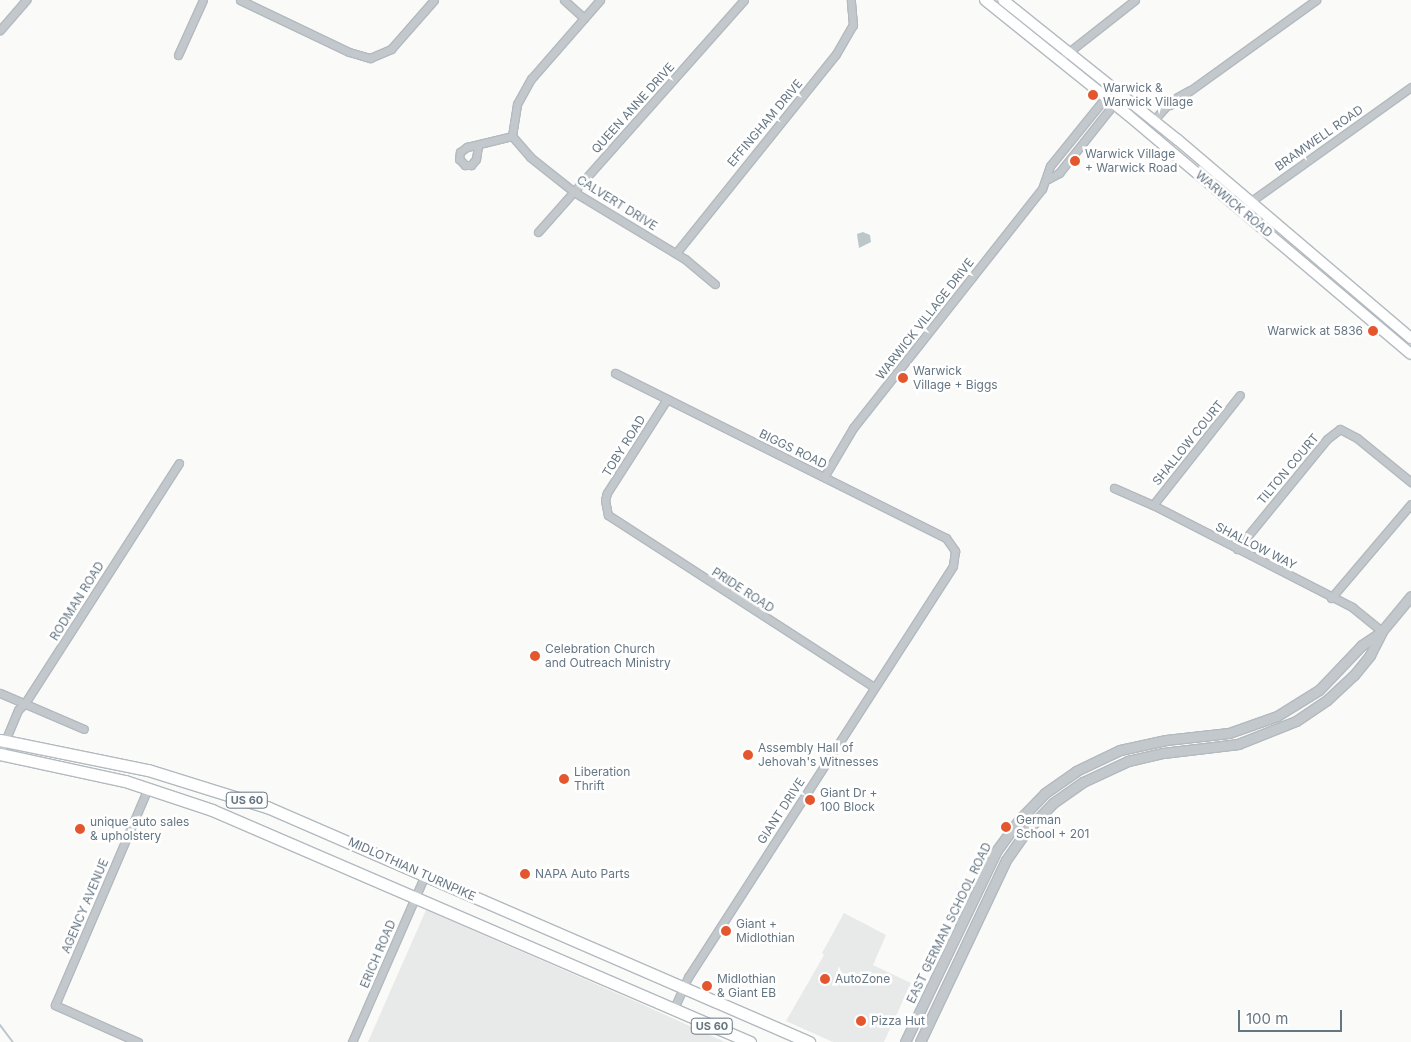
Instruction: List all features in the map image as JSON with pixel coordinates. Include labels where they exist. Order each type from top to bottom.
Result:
[{"type":"main road","name":"WARWICK ROAD","points":[[985,0],[1144,129],[1411,354]]},
{"type":"main road","name":"WARWICK ROAD","points":[[1003,0],[1154,121],[1411,338]]},
{"type":"main road","name":"MIDLOTHIAN TURNPIKE","points":[[3,740],[189,780],[290,816],[809,1042]]},
{"type":"main road","name":"MIDLOTHIAN TURNPIKE","points":[[0,754],[148,788],[247,823],[750,1042]]},
{"type":"street","points":[[0,30],[26,0]]},
{"type":"street","points":[[178,55],[204,0]]},
{"type":"street","points":[[240,0],[349,52],[370,58],[391,49],[434,0]]},
{"type":"street","points":[[564,0],[584,18]]},
{"type":"street","points":[[478,146],[512,136],[517,104],[531,79],[600,0]]},
{"type":"street","name":"QUEEN ANNE DRIVE","points":[[538,232],[744,0]]},
{"type":"street","name":"EFFINGHAM DRIVE","points":[[676,253],[836,54],[853,25],[851,0]]},
{"type":"street","points":[[1060,60],[1135,0]]},
{"type":"street","points":[[1144,129],[1170,105],[1176,104],[1190,90],[1316,0]]},
{"type":"street","name":"BRAMWELL ROAD","points":[[1240,209],[1411,87]]},
{"type":"street","name":"WARWICK VILLAGE DRIVE","points":[[824,477],[854,428],[1048,179],[1059,173],[1109,110],[1110,101],[1118,92]]},
{"type":"street","name":"WARWICK VILLAGE DRIVE","points":[[1048,179],[1050,166],[1101,103],[1110,101]]},
{"type":"street","name":"CALVERT DRIVE","points":[[512,136],[530,157],[574,192],[676,253],[715,284]]},
{"type":"street","name":"BIGGS ROAD","points":[[615,373],[946,538],[955,551]]},
{"type":"street","name":"SHALLOW COURT","points":[[1153,505],[1240,395]]},
{"type":"street","name":"TOBY ROAD","points":[[605,507],[607,493],[667,399]]},
{"type":"street","name":"TILTON COURT","points":[[1237,548],[1327,439],[1340,429],[1357,438],[1411,482]]},
{"type":"street","name":"RODMAN ROAD","points":[[0,754],[3,740],[18,710],[25,704],[179,463]]},
{"type":"street","name":"SHALLOW WAY","points":[[1114,488],[1153,505],[1359,612],[1382,631]]},
{"type":"street","points":[[1331,598],[1411,504]]},
{"type":"street","name":"PRIDE ROAD","points":[[605,507],[613,521],[874,687]]},
{"type":"street","name":"GIANT DRIVE","points":[[674,1009],[683,987],[953,566],[955,551]]},
{"type":"street","name":"EAST GERMAN SCHOOL ROAD","points":[[920,1042],[990,893],[1024,834],[1044,812],[1072,788],[1128,761],[1163,753],[1238,744],[1296,721],[1345,684],[1370,656],[1382,631],[1411,596]]},
{"type":"street","name":"EAST GERMAN SCHOOL ROAD","points":[[905,1042],[979,888],[1011,830],[1036,802],[1065,778],[1098,759],[1130,747],[1229,733],[1278,716],[1319,690],[1362,645],[1382,631]]},
{"type":"street","points":[[0,693],[84,729]]},
{"type":"street","name":"AGENCY AVENUE","points":[[138,1042],[55,1005],[148,788]]},
{"type":"street","name":"ERICH ROAD","points":[[352,1042],[425,874]]},
{"type":"street","points":[[979,888],[990,893]]},
{"type":"shaded area","points":[[863,232],[870,235],[871,242],[859,248],[857,234]]},
{"type":"shaded area","points":[[426,910],[637,1002],[725,1042],[368,1042]]},
{"type":"shaded area","points":[[844,913],[886,935],[873,965],[911,983],[884,1042],[833,1042],[786,1021],[824,955],[822,953]]},
{"type":"waterway","points":[[0,1025],[13,1042]]},
{"type":"place","name":"Warwick & Warwick Village","points":[[1093,95]]},
{"type":"place","name":"Warwick Village + Warwick Road","points":[[1075,161]]},
{"type":"place","name":"Warwick at 5836","points":[[1373,331]]},
{"type":"place","name":"Warwick Village + Biggs","points":[[903,378]]},
{"type":"place","name":"Celebration Church and Outreach Ministry","points":[[535,656]]},
{"type":"place","name":"Assembly Hall of Jehovah's Witnesses","points":[[748,755]]},
{"type":"place","name":"Liberation Thrift","points":[[564,779]]},
{"type":"place","name":"Giant Dr + 100 Block","points":[[810,800]]},
{"type":"place","name":"German School + 201","points":[[1006,827]]},
{"type":"place","name":"unique auto sales & upholstery","points":[[80,829]]},
{"type":"place","name":"NAPA Auto Parts","points":[[525,874]]},
{"type":"place","name":"Giant + Midlothian","points":[[726,931]]},
{"type":"place","name":"AutoZone","points":[[825,979]]},
{"type":"place","name":"Midlothian & Giant EB","points":[[707,986]]},
{"type":"place","name":"Pizza Hut","points":[[861,1021]]}]
